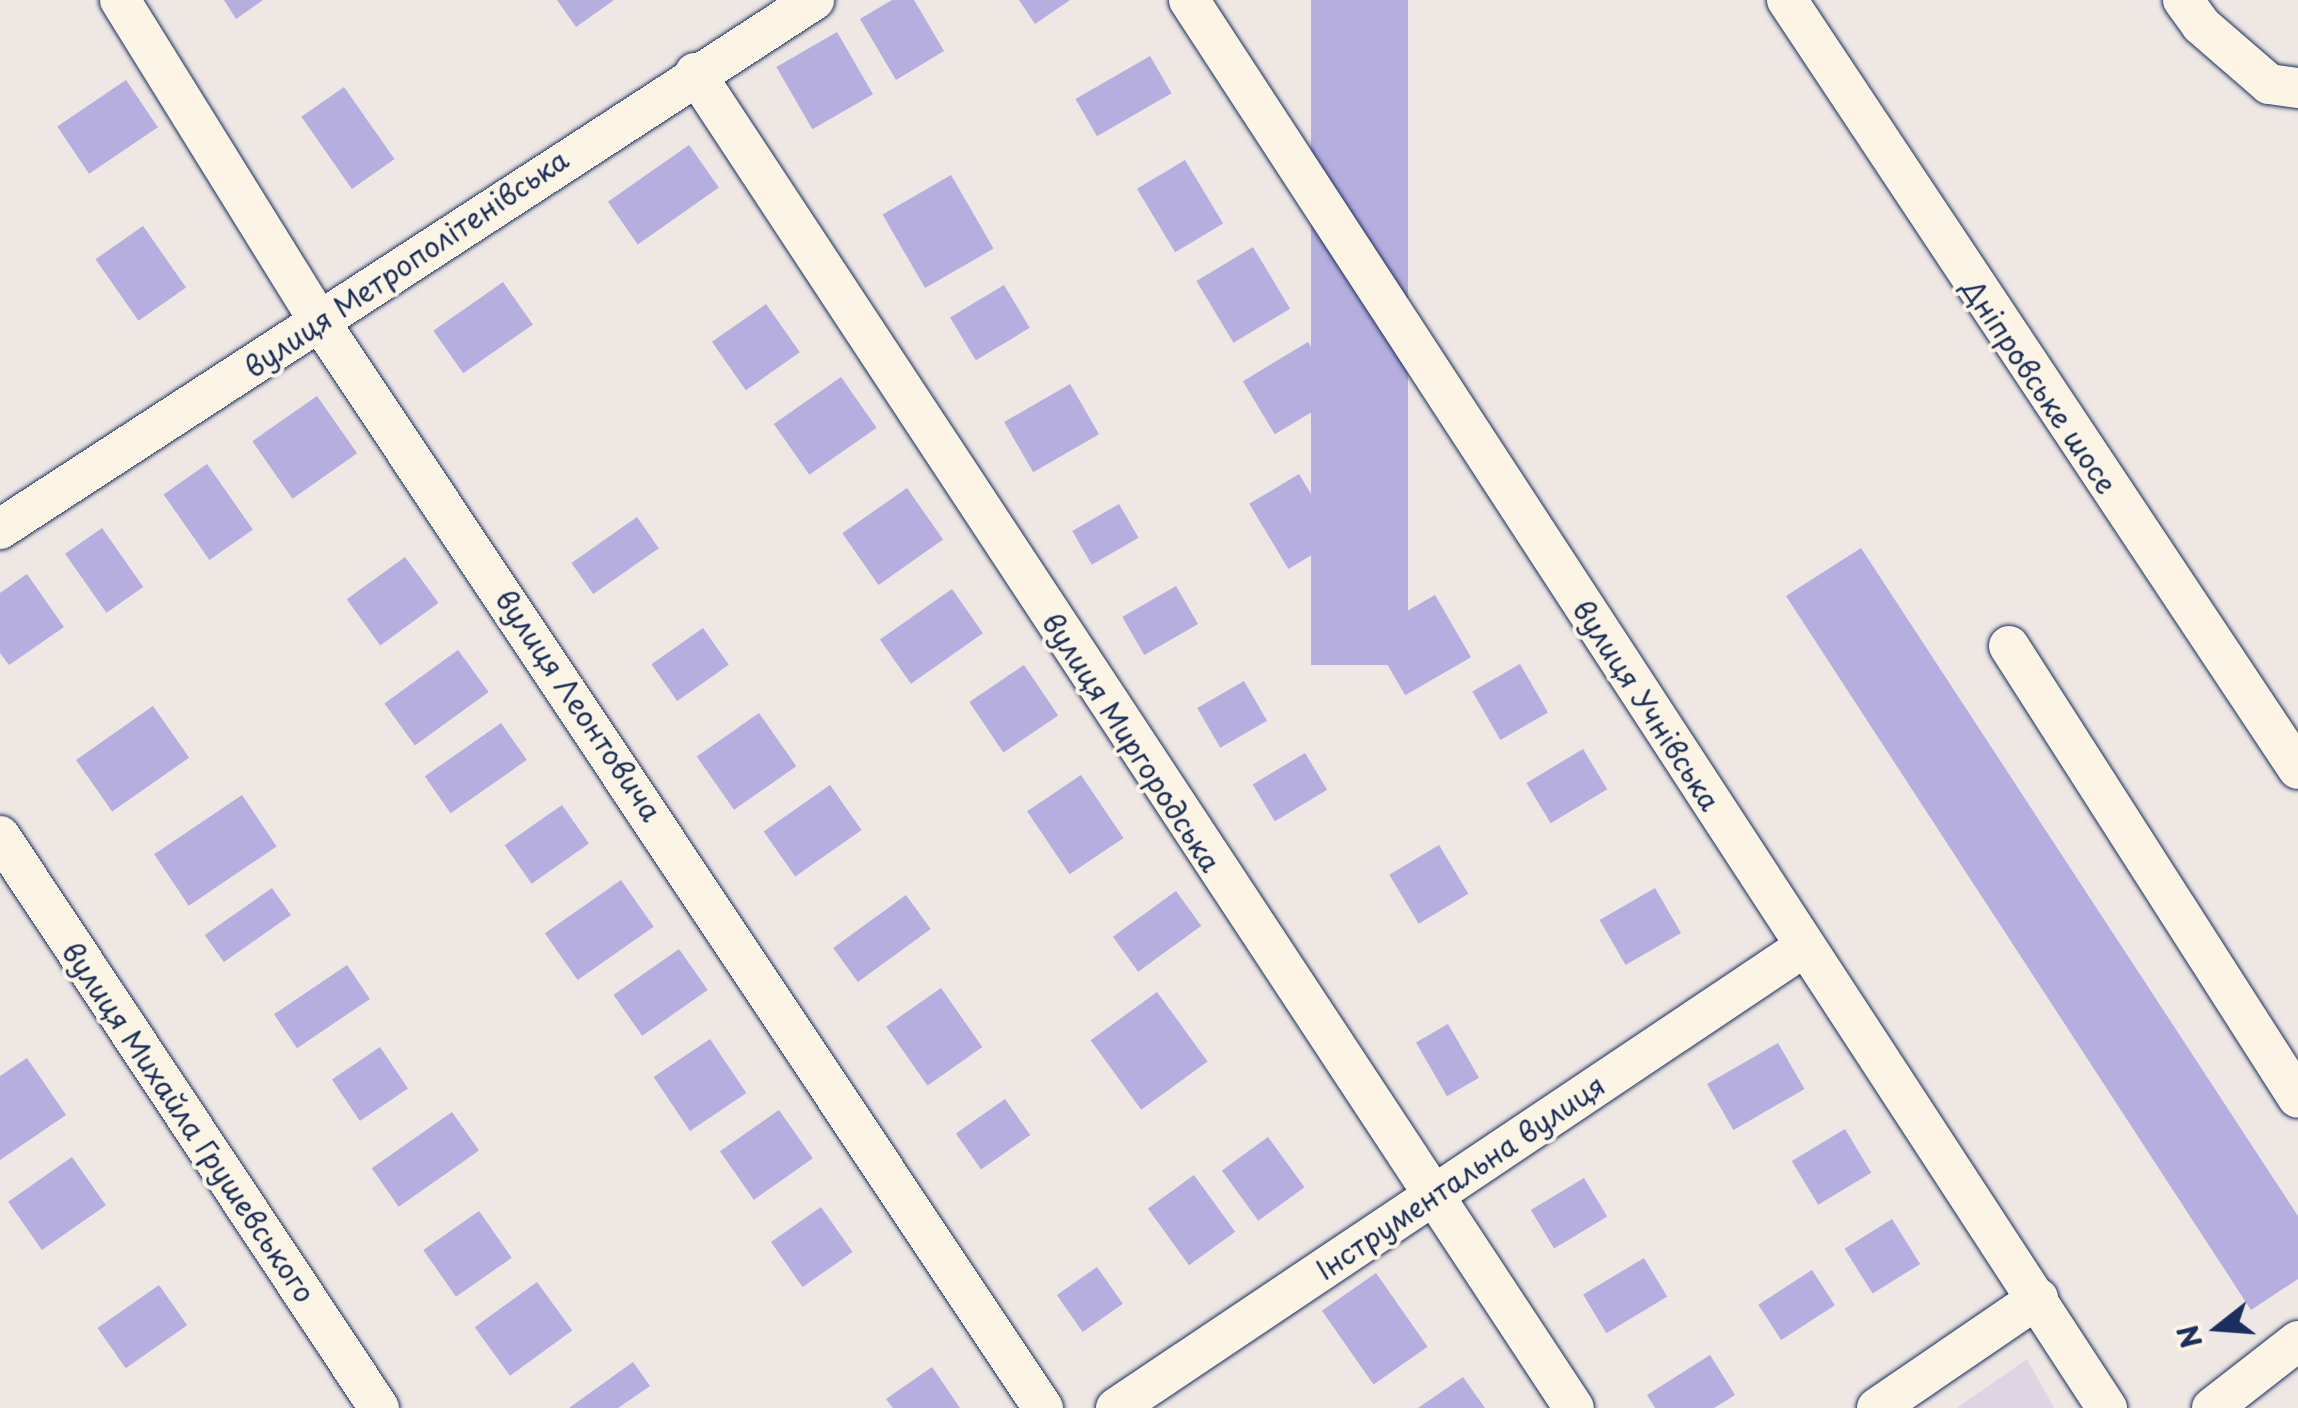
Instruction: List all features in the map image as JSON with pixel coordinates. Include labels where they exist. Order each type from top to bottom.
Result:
[{"type":"street","name":"вулиця Леонтовича","points":[[120,0],[320,322],[1042,1408]]},
{"type":"street","name":"вулиця Метрополітенівська","points":[[0,529],[695,72],[814,0]]},
{"type":"street","name":"вулиця Учнівська","points":[[1189,0],[2107,1408]]},
{"type":"street","name":"Дніпровське шосе","points":[[1787,0],[2298,769]]},
{"type":"street","points":[[2182,0],[2201,25],[2269,84],[2298,88]]},
{"type":"street","name":"вулиця Миргородська","points":[[695,72],[1429,1196],[1574,1408]]},
{"type":"street","points":[[2009,646],[2298,1098]]},
{"type":"street","name":"вулиця Михайла Грушевського","points":[[0,836],[379,1408]]},
{"type":"street","name":"Інструментальна вулиця","points":[[1116,1408],[1804,948]]},
{"type":"street","points":[[1877,1408],[2038,1298]]},
{"type":"street","points":[[2212,1408],[2298,1341]]},
{"type":"shaded area","points":[[2027,1359],[2054,1408],[1957,1408]]},
{"type":"building","points":[[224,0],[263,0],[236,19]]},
{"type":"building","points":[[557,0],[614,0],[576,27]]},
{"type":"building","points":[[892,0],[914,0],[944,51],[896,80],[860,19]]},
{"type":"building","points":[[1019,0],[1070,0],[1035,24]]},
{"type":"building","points":[[1311,0],[1408,0],[1408,665],[1311,665]]},
{"type":"building","points":[[837,32],[873,94],[812,129],[776,67]]},
{"type":"building","points":[[1150,56],[1172,93],[1097,136],[1076,99]]},
{"type":"building","points":[[126,80],[158,127],[89,174],[57,126]]},
{"type":"building","points":[[344,87],[394,159],[352,189],[301,117]]},
{"type":"building","points":[[689,145],[719,188],[638,244],[608,202]]},
{"type":"building","points":[[1185,160],[1223,223],[1175,252],[1137,189]]},
{"type":"building","points":[[951,175],[994,249],[925,288],[883,214]]},
{"type":"building","points":[[143,226],[186,287],[139,321],[95,259]]},
{"type":"building","points":[[1253,247],[1290,309],[1234,343],[1196,281]]},
{"type":"building","points":[[503,282],[533,325],[463,373],[433,331]]},
{"type":"building","points":[[1004,285],[1030,328],[976,360],[950,317]]},
{"type":"building","points":[[766,304],[800,352],[746,390],[712,342]]},
{"type":"building","points":[[1308,342],[1340,395],[1275,434],[1243,381]]},
{"type":"building","points":[[841,377],[877,428],[809,475],[774,424]]},
{"type":"building","points":[[1070,384],[1099,434],[1033,472],[1004,422]]},
{"type":"building","points":[[317,396],[357,453],[292,499],[252,441]]},
{"type":"building","points":[[207,464],[253,530],[209,560],[164,494]]},
{"type":"building","points":[[1299,474],[1338,539],[1288,569],[1249,504]]},
{"type":"building","points":[[907,488],[943,540],[878,585],[842,533]]},
{"type":"building","points":[[1119,504],[1138,538],[1092,565],[1072,531]]},
{"type":"building","points":[[637,517],[659,548],[593,594],[571,563]]},
{"type":"building","points":[[102,528],[143,587],[106,613],[65,554]]},
{"type":"building","points":[[1861,548],[2298,1216],[2298,1279],[2251,1310],[1786,596]]},
{"type":"building","points":[[405,557],[439,603],[380,645],[347,599]]},
{"type":"building","points":[[27,574],[64,627],[9,665],[0,653],[0,593]]},
{"type":"building","points":[[1176,586],[1198,624],[1144,655],[1122,617]]},
{"type":"building","points":[[952,589],[983,633],[911,684],[880,639]]},
{"type":"building","points":[[1435,595],[1471,657],[1405,695],[1369,633]]},
{"type":"building","points":[[703,628],[729,665],[677,701],[651,664]]},
{"type":"building","points":[[458,650],[489,692],[415,746],[384,703]]},
{"type":"building","points":[[1520,664],[1548,712],[1500,740],[1472,692]]},
{"type":"building","points":[[1024,665],[1058,716],[1003,752],[969,702]]},
{"type":"building","points":[[1244,681],[1267,721],[1220,748],[1197,708]]},
{"type":"building","points":[[153,706],[189,758],[112,812],[76,760]]},
{"type":"building","points":[[759,713],[796,766],[734,810],[697,757]]},
{"type":"building","points":[[501,723],[527,760],[451,813],[425,776]]},
{"type":"building","points":[[1583,749],[1607,789],[1551,823],[1526,783]]},
{"type":"building","points":[[1305,753],[1327,790],[1275,821],[1253,784]]},
{"type":"building","points":[[1081,775],[1123,838],[1070,874],[1027,811]]},
{"type":"building","points":[[830,785],[862,830],[795,877],[764,831]]},
{"type":"building","points":[[242,795],[277,846],[189,906],[154,854]]},
{"type":"building","points":[[562,805],[589,844],[532,884],[505,845]]},
{"type":"building","points":[[1439,845],[1468,894],[1419,924],[1389,875]]},
{"type":"building","points":[[621,880],[654,927],[578,980],[545,933]]},
{"type":"building","points":[[272,888],[291,915],[224,962],[205,935]]},
{"type":"building","points":[[1655,888],[1681,933],[1626,965],[1600,920]]},
{"type":"building","points":[[1176,891],[1201,926],[1138,972],[1113,937]]},
{"type":"building","points":[[906,895],[931,929],[858,982],[833,948]]},
{"type":"building","points":[[679,949],[708,990],[642,1036],[613,995]]},
{"type":"building","points":[[347,965],[370,999],[297,1048],[274,1014]]},
{"type":"building","points":[[941,988],[982,1047],[927,1085],[886,1026]]},
{"type":"building","points":[[1157,992],[1208,1062],[1141,1110],[1091,1040]]},
{"type":"building","points":[[1448,1024],[1479,1078],[1447,1096],[1416,1042]]},
{"type":"building","points":[[710,1039],[746,1093],[690,1131],[654,1077]]},
{"type":"building","points":[[1778,1043],[1804,1089],[1733,1130],[1707,1084]]},
{"type":"building","points":[[380,1047],[408,1088],[360,1121],[332,1079]]},
{"type":"building","points":[[27,1058],[66,1115],[0,1160],[0,1076]]},
{"type":"building","points":[[1005,1099],[1030,1135],[981,1169],[956,1133]]},
{"type":"building","points":[[779,1110],[813,1158],[754,1200],[720,1151]]},
{"type":"building","points":[[452,1112],[479,1151],[399,1207],[372,1168]]},
{"type":"building","points":[[1845,1129],[1871,1173],[1818,1205],[1792,1161]]},
{"type":"building","points":[[1268,1137],[1304,1187],[1258,1221],[1222,1171]]},
{"type":"building","points":[[72,1157],[106,1205],[42,1250],[8,1202]]},
{"type":"building","points":[[1194,1175],[1235,1232],[1189,1265],[1148,1209]]},
{"type":"building","points":[[1584,1178],[1607,1217],[1554,1249],[1531,1210]]},
{"type":"building","points":[[821,1207],[853,1252],[803,1287],[771,1242]]},
{"type":"building","points":[[479,1211],[512,1258],[456,1297],[423,1250]]},
{"type":"building","points":[[1892,1219],[1920,1264],[1873,1294],[1845,1249]]},
{"type":"building","points":[[1644,1258],[1667,1297],[1606,1333],[1583,1295]]},
{"type":"building","points":[[1097,1267],[1123,1304],[1083,1332],[1057,1295]]},
{"type":"building","points":[[1812,1270],[1835,1305],[1781,1340],[1758,1305]]},
{"type":"building","points":[[1376,1273],[1428,1347],[1374,1385],[1322,1311]]},
{"type":"building","points":[[537,1282],[572,1331],[510,1376],[475,1327]]},
{"type":"building","points":[[159,1285],[187,1325],[126,1368],[98,1328]]},
{"type":"building","points":[[1710,1355],[1735,1395],[1714,1408],[1655,1408],[1647,1395]]},
{"type":"building","points":[[633,1362],[650,1386],[618,1408],[569,1408]]},
{"type":"building","points":[[932,1367],[960,1408],[893,1408],[886,1399]]},
{"type":"building","points":[[1463,1377],[1485,1408],[1418,1408]]}]
